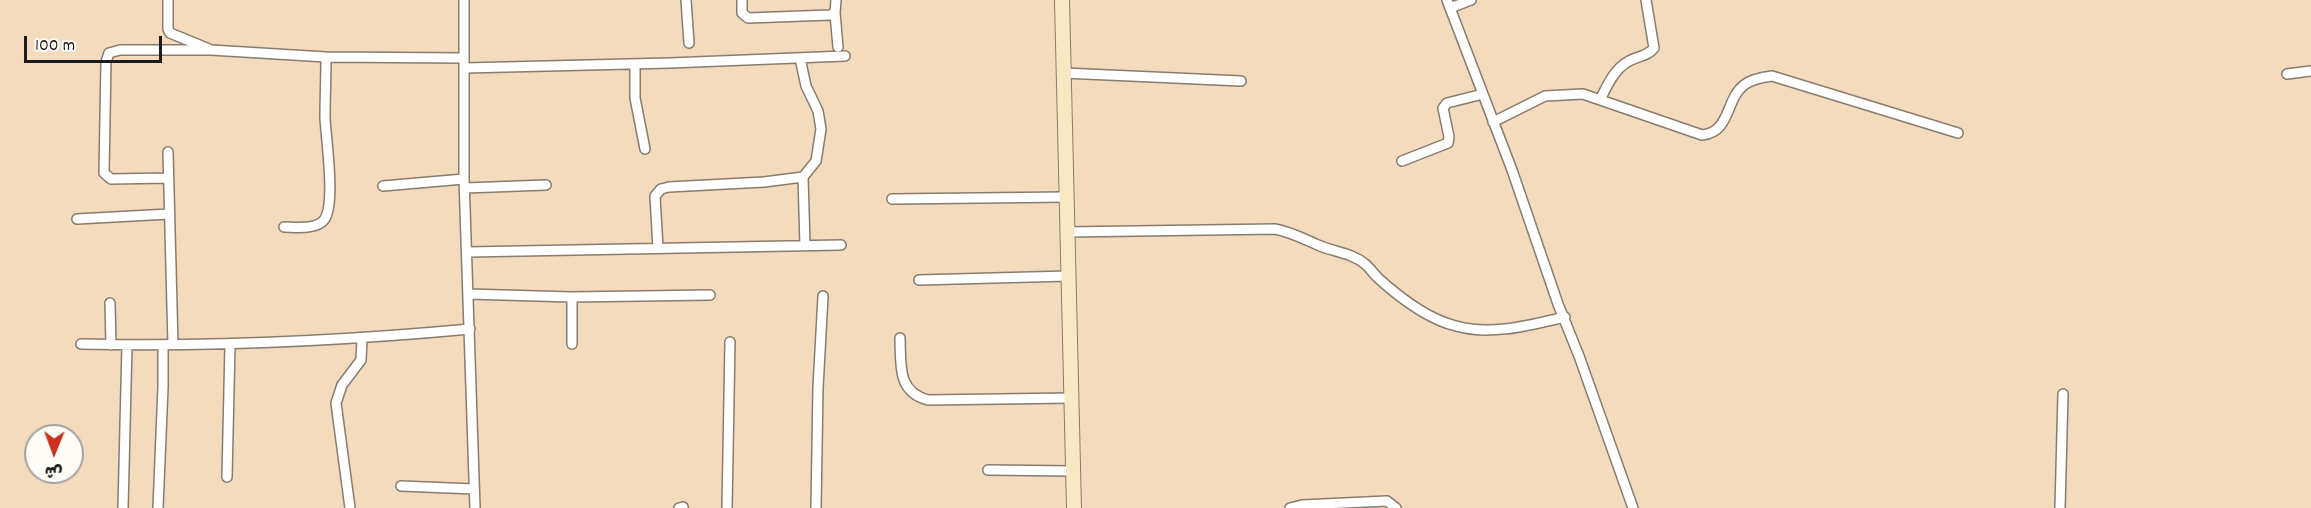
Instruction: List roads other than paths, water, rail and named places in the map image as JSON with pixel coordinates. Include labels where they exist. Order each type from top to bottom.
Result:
[{"type":"street","points":[[168,0],[170,33],[211,50]]},
{"type":"street","points":[[464,0],[465,183],[475,508]]},
{"type":"street","points":[[686,0],[689,43]]},
{"type":"street","points":[[742,0],[742,13],[748,18],[835,13]]},
{"type":"street","points":[[836,0],[838,47]]},
{"type":"street","points":[[1062,0],[1074,508]]},
{"type":"street","points":[[1471,0],[1448,4],[1512,170],[1558,304],[1565,317],[1633,508]]},
{"type":"street","points":[[1600,100],[1613,76],[1624,64],[1649,54],[1654,48],[1646,0]]},
{"type":"street","points":[[168,178],[111,179],[104,173],[107,56],[120,50],[211,50],[326,57],[464,58]]},
{"type":"street","points":[[465,68],[845,56]]},
{"type":"street","points":[[284,227],[313,226],[323,221],[327,213],[329,192],[325,117],[326,57]]},
{"type":"street","points":[[800,58],[806,86],[818,111],[821,129],[816,161],[803,177],[805,245]]},
{"type":"street","points":[[635,64],[635,98],[645,148]]},
{"type":"street","points":[[2287,74],[2311,71]]},
{"type":"street","points":[[1064,73],[1241,81]]},
{"type":"street","points":[[1493,122],[1545,96],[1583,94],[1702,135],[1710,134],[1719,129],[1734,98],[1744,85],[1772,76],[1958,133]]},
{"type":"street","points":[[1402,161],[1448,143],[1449,137],[1443,108],[1447,103],[1482,94]]},
{"type":"street","points":[[158,508],[168,345],[168,152]]},
{"type":"street","points":[[658,248],[655,196],[661,189],[682,185],[764,182],[803,177]]},
{"type":"street","points":[[383,186],[465,183],[546,185]]},
{"type":"street","points":[[892,200],[1066,196]]},
{"type":"street","points":[[77,219],[169,214]]},
{"type":"street","points":[[1067,232],[1275,229],[1298,235],[1319,246],[1354,257],[1408,302],[1440,321],[1458,327],[1500,329],[1529,326],[1565,317]]},
{"type":"street","points":[[468,252],[840,245]]},
{"type":"street","points":[[919,280],[1068,276]]},
{"type":"street","points":[[468,294],[572,297],[710,295]]},
{"type":"street","points":[[816,508],[818,388],[823,296]]},
{"type":"street","points":[[572,297],[572,344]]},
{"type":"street","points":[[110,303],[111,345]]},
{"type":"street","points":[[81,344],[230,345],[362,339],[470,329]]},
{"type":"street","points":[[900,338],[903,377],[908,390],[916,397],[928,400],[1071,398]]},
{"type":"street","points":[[350,508],[336,404],[342,385],[361,360],[362,339]]},
{"type":"street","points":[[728,508],[730,342]]},
{"type":"street","points":[[123,508],[128,345]]},
{"type":"street","points":[[227,477],[230,345]]},
{"type":"street","points":[[2060,508],[2063,394]]},
{"type":"street","points":[[988,470],[1072,471]]},
{"type":"street","points":[[401,486],[474,489]]},
{"type":"street","points":[[1290,508],[1302,505],[1387,501],[1396,508]]}]
